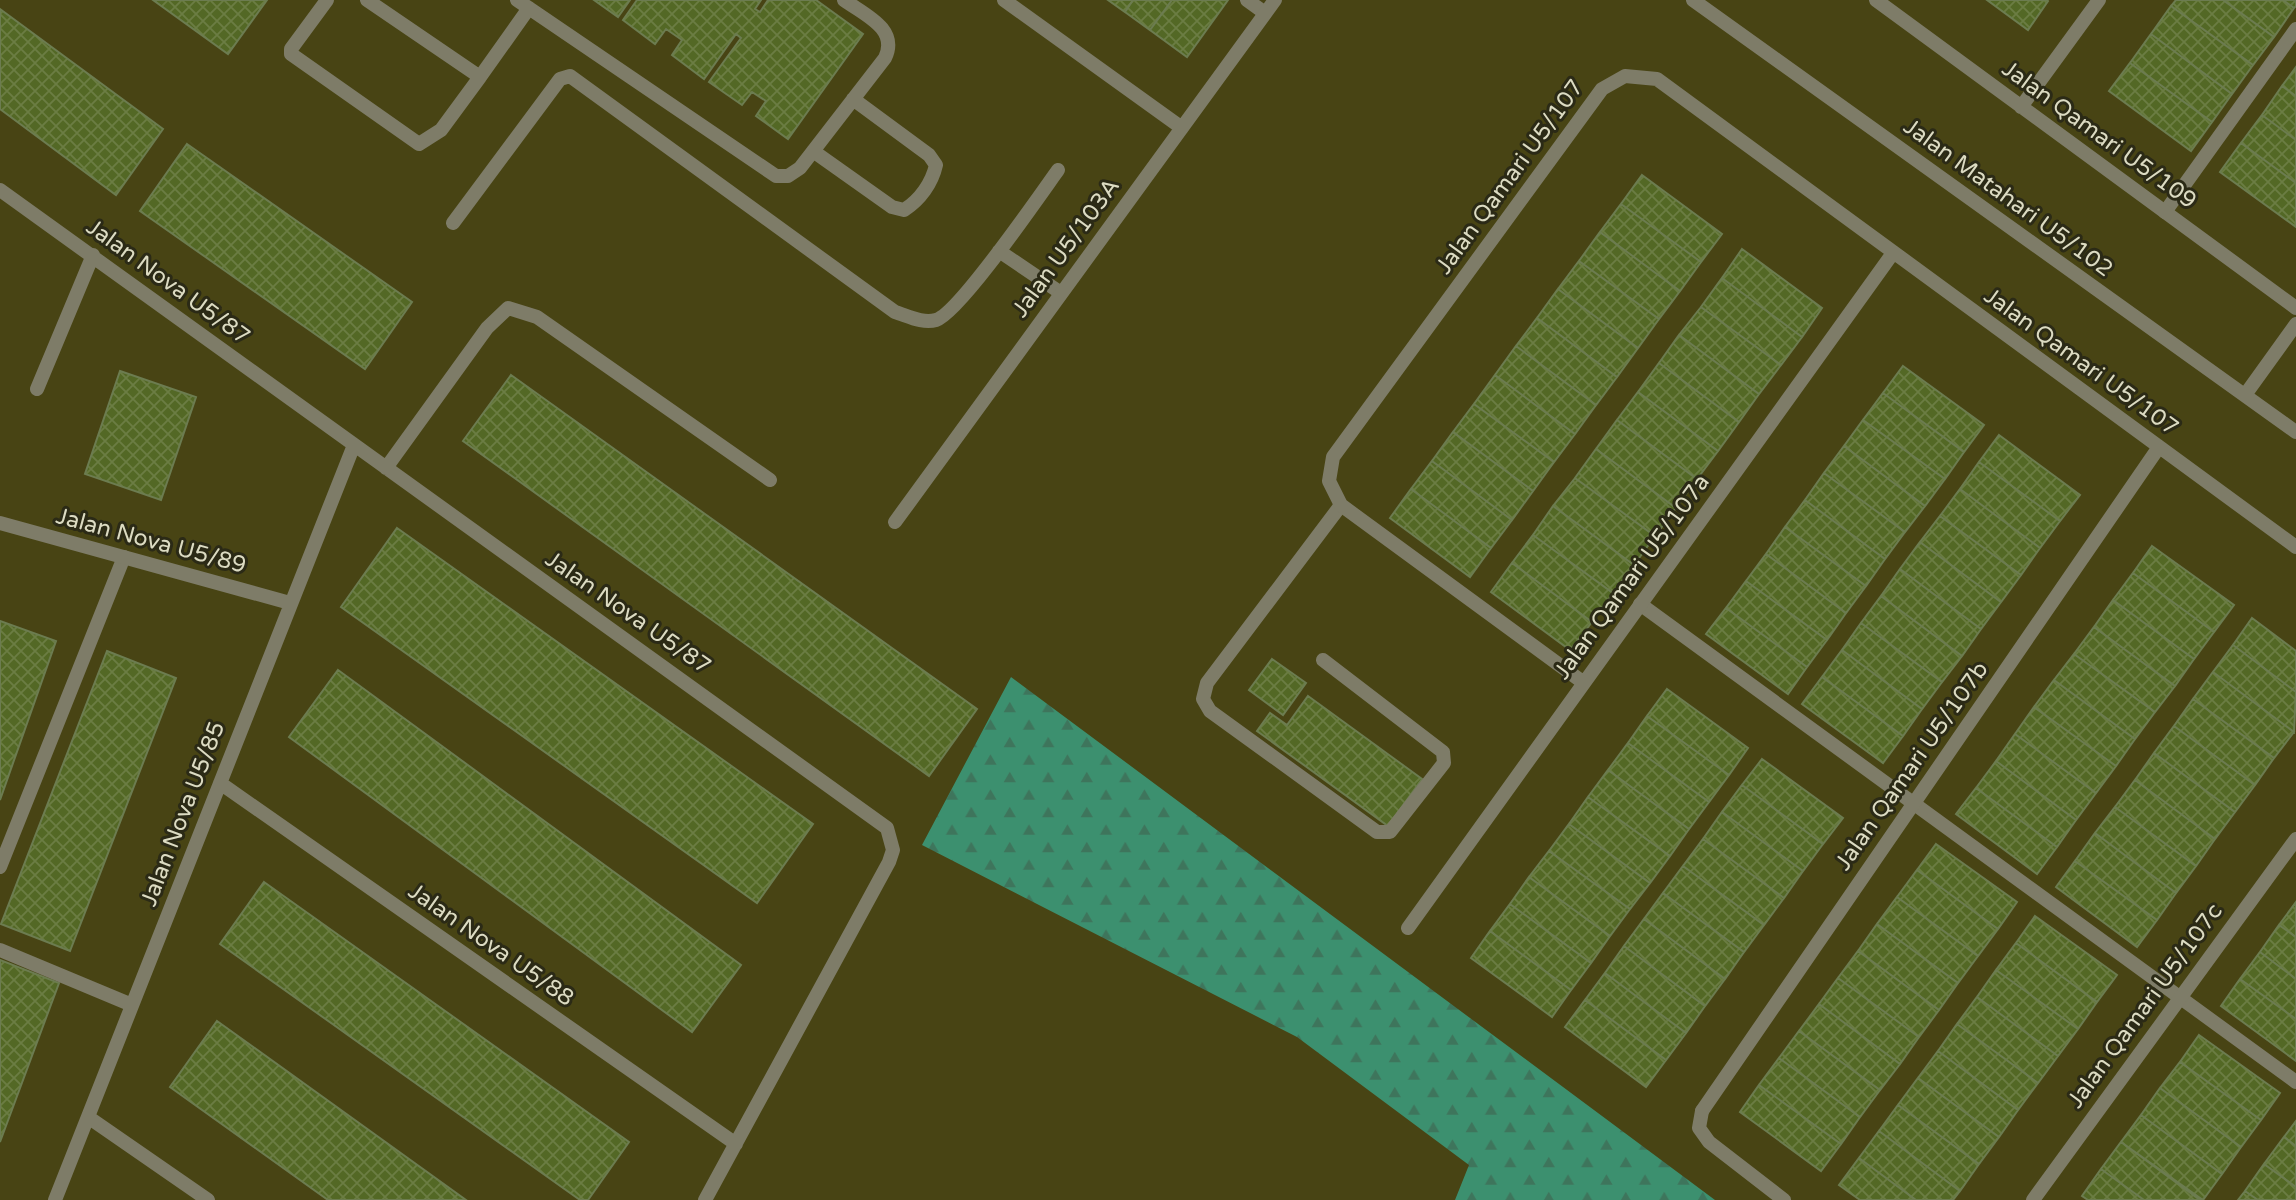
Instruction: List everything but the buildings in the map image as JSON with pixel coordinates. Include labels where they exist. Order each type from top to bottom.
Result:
[{"type":"street","points":[[327,0],[291,49],[291,54],[419,144],[441,130],[480,77],[523,4],[776,176],[788,176],[800,168],[891,46],[888,35],[880,26],[844,0]]},
{"type":"street","points":[[367,0],[480,77]]},
{"type":"street","points":[[1004,0],[1182,128]]},
{"type":"street","points":[[1247,0],[1265,13]]},
{"type":"street","name":"Jalan U5/103A","points":[[895,522],[1275,0]]},
{"type":"street","name":"Jalan Matahari U5/102","points":[[1693,0],[2296,432]]},
{"type":"street","points":[[2021,107],[2099,0]]},
{"type":"street","name":"Jalan Qamari U5/109","points":[[1878,1],[2296,308]]},
{"type":"street","points":[[2165,212],[2296,29]]},
{"type":"street","points":[[453,223],[560,79],[570,76],[895,312],[921,321],[937,320],[950,311],[999,251],[1058,170]]},
{"type":"street","name":"Jalan Qamari U5/107","points":[[1341,505],[1329,481],[1333,457],[1602,89],[1625,76],[1657,79],[2296,547]]},
{"type":"street","points":[[813,151],[892,207],[904,210],[915,203],[933,177],[936,165],[929,155],[853,99]]},
{"type":"street","name":"Jalan Nova U5/87","points":[[0,190],[887,828],[893,850],[889,862],[705,1200]]},
{"type":"street","points":[[999,251],[1061,293]]},
{"type":"street","name":"Jalan Qamari U5/107a","points":[[1408,928],[1893,253]]},
{"type":"street","points":[[37,389],[93,255]]},
{"type":"street","points":[[386,468],[487,328],[508,307],[537,317],[770,480]]},
{"type":"street","points":[[2245,396],[2296,324]]},
{"type":"street","name":"Jalan Nova U5/85","points":[[55,1200],[354,445]]},
{"type":"street","name":"Jalan Qamari U5/107b","points":[[1784,1200],[1709,1142],[1699,1128],[1702,1111],[2159,447]]},
{"type":"street","points":[[1323,660],[1443,752],[1444,763],[1390,832],[1377,832],[1210,711],[1203,699],[1207,683],[1341,505],[1584,683]]},
{"type":"street","name":"Jalan Nova U5/89","points":[[0,523],[290,603]]},
{"type":"street","points":[[0,867],[124,557]]},
{"type":"street","points":[[1640,604],[2296,1082]]},
{"type":"street","name":"Jalan Nova U5/88","points":[[219,783],[736,1144]]},
{"type":"street","name":"Jalan Qamari U5/107c","points":[[2033,1200],[2296,839]]},
{"type":"street","points":[[0,950],[132,1005]]},
{"type":"street","points":[[88,1117],[208,1200]]},
{"type":"green space","points":[[1011,677],[1715,1200],[1455,1200],[1469,1165],[1297,1037],[922,845]]}]
